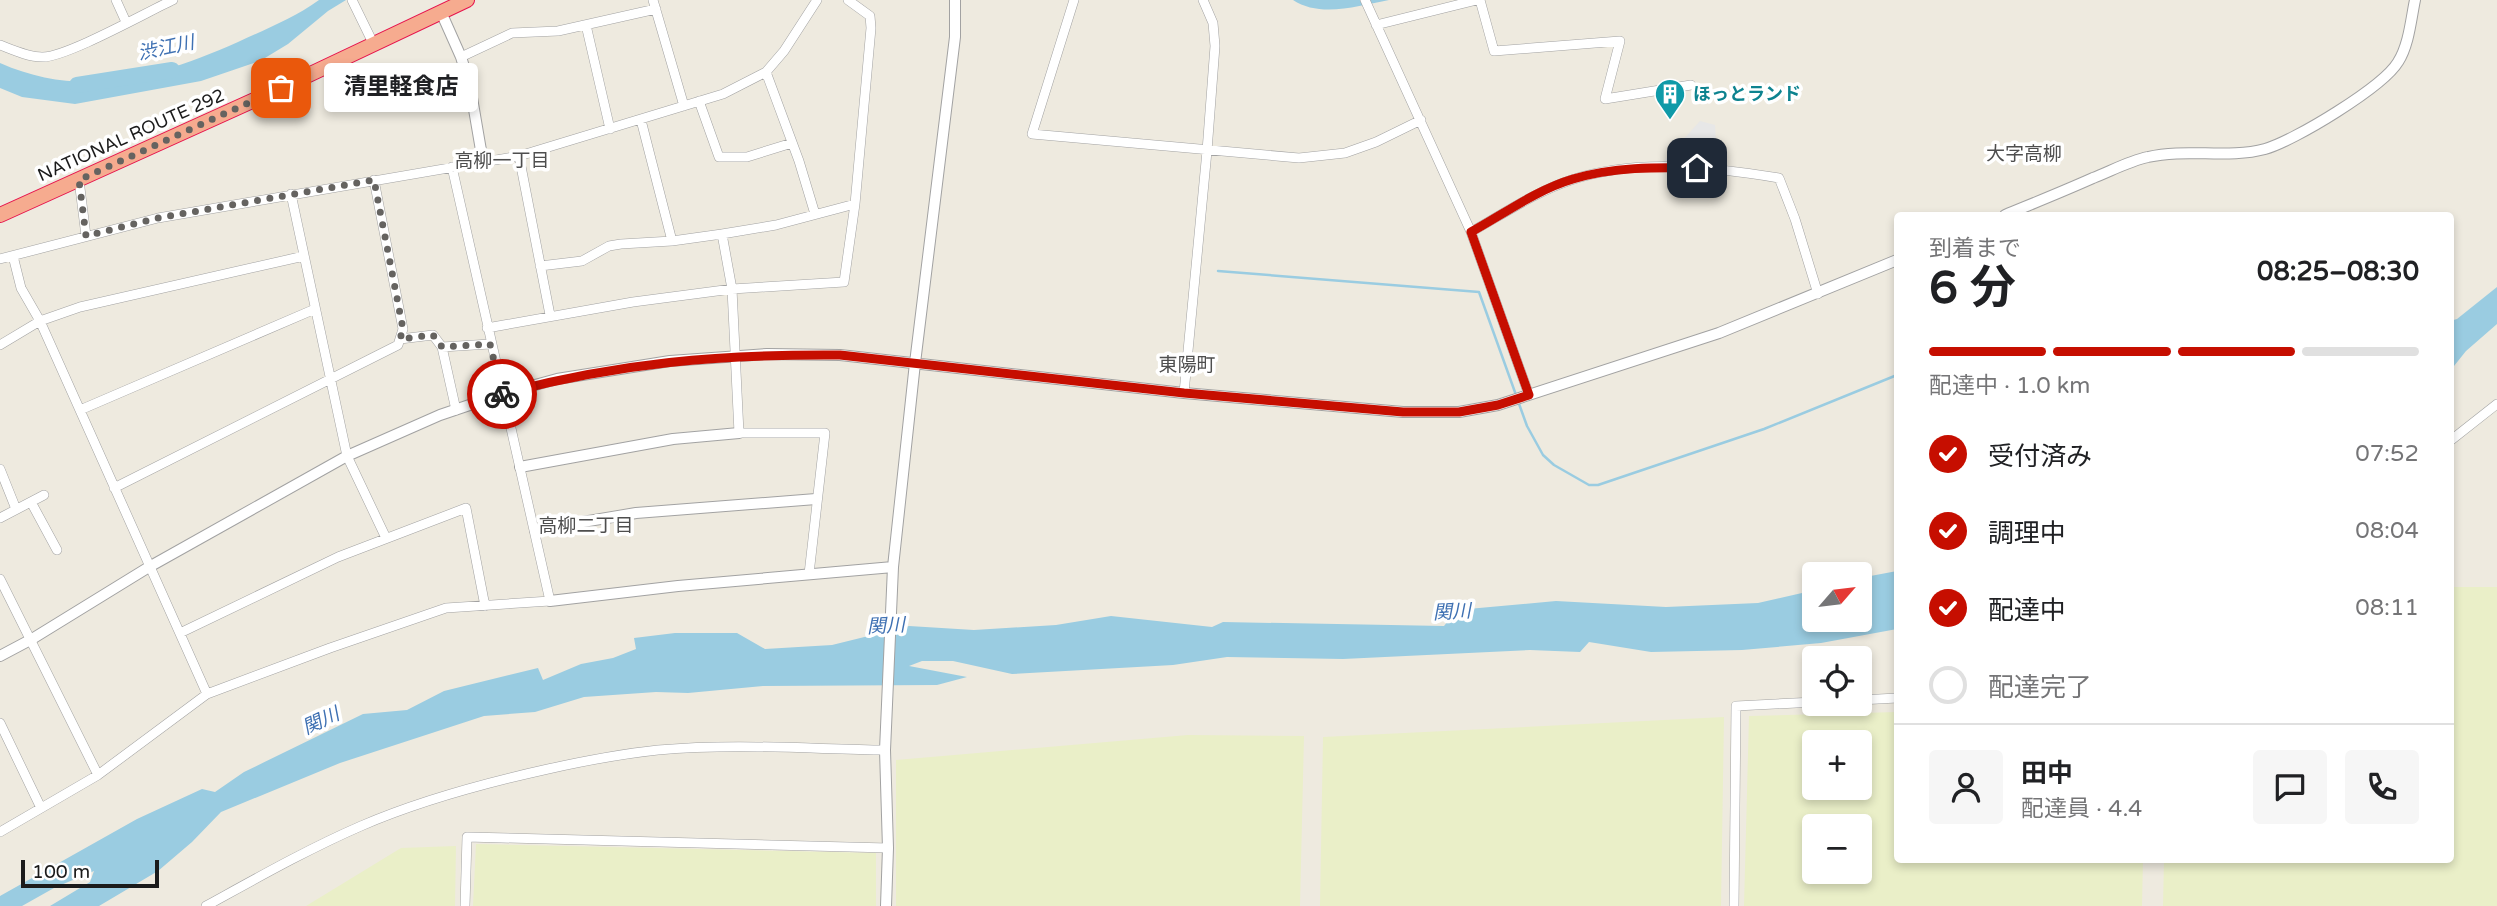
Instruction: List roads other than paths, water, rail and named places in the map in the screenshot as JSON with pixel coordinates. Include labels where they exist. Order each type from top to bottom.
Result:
[{"type":"highway","name":"NATIONAL ROUTE 292","points":[[0,215],[281,88],[467,0]]},
{"type":"street","points":[[116,0],[126,22]]},
{"type":"street","points":[[0,45],[44,58],[67,51],[173,0]]},
{"type":"street","points":[[352,0],[373,43]]},
{"type":"street","points":[[0,259],[158,218],[519,156],[641,120],[723,94],[766,72],[784,51],[817,0]]},
{"type":"street","points":[[487,328],[550,315],[732,289],[844,282],[855,204],[870,28],[870,16],[848,0]]},
{"type":"street","points":[[886,906],[888,848],[885,750],[893,571],[915,363],[956,37],[955,0]]},
{"type":"street","points":[[1074,0],[1032,134],[1299,158],[1345,153],[1376,142],[1420,120]]},
{"type":"street","points":[[1184,393],[1215,46],[1213,23],[1203,0]]},
{"type":"street","points":[[1364,0],[1471,232],[1529,395]]},
{"type":"street","points":[[1376,25],[1479,0],[1494,51],[1620,41],[1605,99],[1691,85]]},
{"type":"street","points":[[2012,212],[2144,158],[2181,153],[2246,152],[2266,149],[2288,139],[2363,94],[2399,62],[2415,0]]},
{"type":"street","points":[[461,57],[512,33],[558,31],[654,5],[684,106]]},
{"type":"street","points":[[441,12],[461,57],[470,86],[484,162]]},
{"type":"street","points":[[586,25],[610,129]]},
{"type":"street","points":[[766,72],[815,214]]},
{"type":"street","points":[[699,101],[719,157],[747,157],[792,143]]},
{"type":"street","points":[[641,120],[672,241]]},
{"type":"street","points":[[519,156],[550,315]]},
{"type":"street","points":[[452,167],[550,601]]},
{"type":"street","points":[[1471,232],[1543,191],[1572,179],[1600,173],[1646,167],[1697,168],[1779,178],[1795,219],[1818,295]]},
{"type":"street","points":[[79,180],[86,236]]},
{"type":"street","points":[[114,488],[398,345],[403,329],[374,180]]},
{"type":"street","points":[[291,194],[348,456],[386,538]]},
{"type":"street","points":[[540,266],[582,261],[609,246],[672,241],[776,225],[855,204]]},
{"type":"street","points":[[722,234],[732,289],[739,433]]},
{"type":"street","points":[[13,256],[21,288],[40,321],[207,694]]},
{"type":"street","points":[[0,345],[40,321],[80,307],[304,256]]},
{"type":"street","points":[[0,656],[149,567],[348,456],[456,410],[557,379],[670,361],[735,355],[840,355],[1184,393],[1403,412],[1459,412],[1498,405],[1719,333],[1818,295],[1894,261]]},
{"type":"street","points":[[80,410],[316,309]]},
{"type":"street","points":[[400,339],[433,335],[442,347],[456,410]]},
{"type":"street","points":[[442,347],[490,344]]},
{"type":"street","points":[[2454,438],[2497,404]]},
{"type":"street","points":[[520,467],[673,439],[739,433],[825,433],[809,574]]},
{"type":"street","points":[[0,469],[16,509]]},
{"type":"street","points":[[0,518],[44,495]]},
{"type":"street","points":[[535,530],[636,513],[817,499]]},
{"type":"street","points":[[31,502],[57,550]]},
{"type":"street","points":[[180,633],[338,557],[466,508],[485,606]]},
{"type":"street","points":[[0,832],[98,775],[207,694],[446,608],[550,601],[809,574],[893,571]]},
{"type":"street","points":[[0,579],[98,775]]},
{"type":"street","points":[[1872,699],[1894,698]]},
{"type":"street","points":[[1734,906],[1736,706],[1802,703]]},
{"type":"street","points":[[0,723],[41,807]]},
{"type":"street","points":[[206,906],[363,825],[420,803],[516,776],[578,763],[687,748],[885,750]]},
{"type":"street","points":[[465,906],[467,836],[888,848]]},
{"type":"water","points":[[319,0],[346,0],[328,11],[288,44],[260,61],[201,81],[75,104],[22,97],[0,88],[0,63],[31,74],[61,80],[91,82],[150,74],[238,42],[290,18]]},
{"type":"water","points":[[1293,0],[1389,0],[1327,9],[1315,8]]},
{"type":"water","points":[[2497,287],[2497,324],[2466,351],[2454,366],[2454,320]]},
{"type":"water","points":[[1894,572],[1894,630],[1821,643],[1742,650],[1651,652],[1589,642],[1580,652],[1530,650],[1343,659],[1227,657],[1173,665],[1012,674],[953,661],[922,661],[909,666],[967,677],[937,685],[763,686],[688,693],[656,692],[584,697],[535,712],[484,716],[340,763],[221,812],[158,871],[99,906],[50,906],[90,882],[94,871],[54,888],[22,906],[0,906],[0,896],[137,819],[202,789],[215,792],[244,772],[363,714],[407,710],[444,691],[538,668],[543,680],[581,664],[613,658],[636,649],[634,638],[675,633],[737,633],[765,649],[832,645],[909,626],[974,630],[1056,625],[1111,616],[1212,627],[1223,622],[1444,626],[1457,610],[1556,601],[1666,607],[1758,603],[1802,593],[1802,632],[1872,632],[1872,576]]},
{"type":"waterway","name":"渋江川","points":[[77,85],[172,70]]},
{"type":"waterway","points":[[1218,271],[1479,292],[1516,395]]},
{"type":"waterway","points":[[1518,401],[1527,426],[1543,455],[1554,465],[1589,485],[1598,485],[1764,429],[1894,376]]},
{"type":"place","name":"清里軽食店","points":[[281,88]]},
{"type":"place","name":"ほっとランド","points":[[1670,121]]},
{"type":"district","name":"大字高柳","points":[[2024,154]]},
{"type":"district","name":"高柳一丁目","points":[[502,161]]},
{"type":"district","name":"東陽町","points":[[1187,365]]},
{"type":"district","name":"高柳二丁目","points":[[586,526]]},
{"type":"water label","name":"関川","points":[[1452,612]]},
{"type":"water label","name":"関川","points":[[886,626]]},
{"type":"water label","name":"関川","points":[[321,721]]}]
